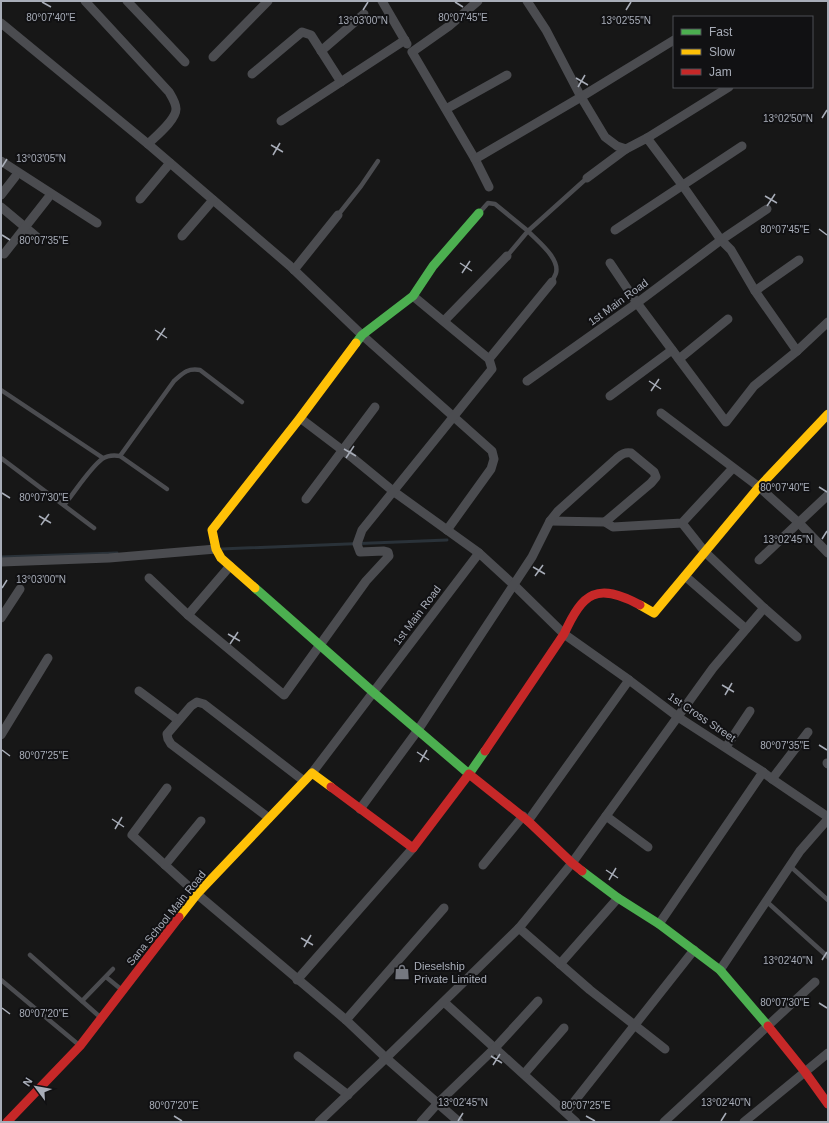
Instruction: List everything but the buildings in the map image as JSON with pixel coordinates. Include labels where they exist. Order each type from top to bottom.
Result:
[{"type":"street","points":[[85,1],[169,92],[174,101],[176,109],[174,117],[148,144]]},
{"type":"street","points":[[126,1],[185,62]]},
{"type":"street","points":[[213,57],[268,1]]},
{"type":"street","points":[[382,1],[475,159],[489,187]]},
{"type":"street","points":[[412,52],[449,26],[478,1]]},
{"type":"street","points":[[527,1],[546,30],[581,98],[605,137],[617,146],[626,150]]},
{"type":"street","points":[[321,51],[364,14]]},
{"type":"street","points":[[1,22],[148,144],[294,270],[362,335],[492,451],[494,459],[491,469],[447,530]]},
{"type":"street","points":[[252,74],[302,32],[311,36],[341,82]]},
{"type":"street","points":[[281,122],[405,40]]},
{"type":"street","points":[[475,159],[581,98],[673,41]]},
{"type":"street","points":[[446,109],[507,74]]},
{"type":"street","points":[[587,178],[626,150],[727,88]]},
{"type":"street","points":[[647,138],[721,240],[731,250],[756,291],[797,351]]},
{"type":"street","points":[[615,230],[742,146]]},
{"type":"street","points":[[1,160],[97,223]]},
{"type":"street","points":[[140,199],[170,163]]},
{"type":"street","points":[[1,195],[15,177]]},
{"type":"street","points":[[4,254],[48,198]]},
{"type":"street","points":[[182,236],[213,200]]},
{"type":"street","points":[[1,208],[38,238]]},
{"type":"street","name":"1st Main Road","points":[[527,381],[637,303],[721,240],[767,209]]},
{"type":"street","points":[[479,213],[434,266],[413,296],[362,335],[300,418],[212,530],[216,549],[221,558],[373,692],[469,774],[526,819],[572,862],[618,898],[660,924],[720,970],[768,1026],[805,1072],[828,1104]]},
{"type":"street","points":[[294,270],[338,215]]},
{"type":"street","points":[[444,321],[507,256]]},
{"type":"street","points":[[756,291],[799,260]]},
{"type":"street","points":[[610,263],[637,303],[726,422],[754,386],[797,351],[828,322]]},
{"type":"street","points":[[489,358],[552,282]]},
{"type":"street","points":[[149,578],[188,615],[284,695],[366,581],[389,556],[388,552],[384,551],[360,552],[357,544],[362,530],[492,369],[489,358],[413,296]]},
{"type":"street","points":[[678,359],[728,319]]},
{"type":"street","points":[[610,396],[672,350]]},
{"type":"street","points":[[306,499],[375,407]]},
{"type":"street","points":[[661,414],[759,487],[799,522],[828,553]]},
{"type":"street","points":[[297,980],[413,848],[469,774],[564,634],[572,617],[587,598],[602,593],[614,593],[654,613],[759,487],[828,414]]},
{"type":"street","name":"1st Cross Street","points":[[300,418],[343,450],[393,491],[479,553],[564,634],[678,717],[726,747],[828,818]]},
{"type":"street","points":[[360,809],[418,730],[514,585],[532,557],[550,521],[558,511],[617,458],[627,452],[632,453],[654,472],[656,477],[605,522]]},
{"type":"street","points":[[550,521],[605,522],[613,527],[682,523],[733,468]]},
{"type":"street","points":[[759,560],[828,496]]},
{"type":"street","points":[[682,523],[705,552],[797,637]]},
{"type":"street","points":[[1,562],[109,558],[216,549]]},
{"type":"street","name":"1st Main Road","points":[[373,692],[479,553]]},
{"type":"street","points":[[188,615],[230,566]]},
{"type":"street","points":[[685,576],[746,629]]},
{"type":"street","points":[[1,618],[20,588]]},
{"type":"street","points":[[319,1122],[519,928],[572,862],[713,668],[764,608]]},
{"type":"street","points":[[1,735],[48,658]]},
{"type":"street","points":[[482,865],[526,819],[629,680]]},
{"type":"street","points":[[139,691],[178,720]]},
{"type":"street","name":"Sana School Main Road","points":[[8,1122],[80,1046],[197,894],[312,773],[373,692]]},
{"type":"street","points":[[269,818],[171,744],[168,740],[167,734],[191,706],[197,702],[204,704],[304,781]]},
{"type":"street","points":[[726,747],[750,711]]},
{"type":"street","points":[[772,779],[808,732]]},
{"type":"street","points":[[660,924],[763,772]]},
{"type":"street","points":[[312,773],[413,848]]},
{"type":"street","points":[[167,788],[132,835],[197,894],[346,1020],[386,1058],[459,1122]]},
{"type":"street","points":[[606,816],[648,847]]},
{"type":"street","points":[[720,970],[800,851],[828,818]]},
{"type":"street","points":[[165,865],[201,821]]},
{"type":"street","points":[[560,964],[618,898]]},
{"type":"street","points":[[346,1020],[444,908]]},
{"type":"street","points":[[519,928],[634,1026],[665,1050]]},
{"type":"street","points":[[566,1112],[694,950]]},
{"type":"street","points":[[664,1122],[815,982]]},
{"type":"street","points":[[421,1122],[438,1103],[496,1048],[538,1001]]},
{"type":"street","points":[[444,1002],[576,1122]]},
{"type":"street","points":[[524,1074],[564,1028]]},
{"type":"street","points":[[744,1122],[828,1053]]},
{"type":"street","points":[[298,1056],[348,1095]]},
{"type":"lane","points":[[338,215],[361,186],[378,161]]},
{"type":"lane","points":[[507,256],[528,231],[587,178]]},
{"type":"lane","points":[[479,213],[488,203],[494,204],[528,231],[554,258],[556,273],[552,282]]},
{"type":"lane","points":[[120,456],[174,381],[184,372],[192,369],[200,370],[242,402]]},
{"type":"lane","points":[[1,390],[103,458]]},
{"type":"lane","points":[[64,505],[103,458],[113,454],[120,456],[167,489]]},
{"type":"lane","points":[[1,458],[94,528]]},
{"type":"lane","points":[[790,866],[828,900]]},
{"type":"lane","points":[[766,901],[828,957]]},
{"type":"lane","points":[[30,955],[102,1018]]},
{"type":"lane","points":[[82,1001],[113,969]]},
{"type":"lane","points":[[106,977],[123,991]]},
{"type":"lane","points":[[1,980],[80,1046]]},
{"type":"waterway","points":[[221,549],[447,540]]},
{"type":"waterway","points":[[1,557],[117,553]]},
{"type":"traffic: fast","points":[[356,343],[362,335],[413,296],[433,266],[479,213]]},
{"type":"traffic: fast","points":[[255,588],[469,774],[485,751]]},
{"type":"traffic: fast","points":[[582,871],[618,898],[659,924],[720,970],[768,1026]]},
{"type":"traffic: slow","points":[[255,588],[221,558],[216,549],[212,530],[300,418],[356,343]]},
{"type":"traffic: slow","points":[[640,605],[654,613],[759,487],[828,414]]},
{"type":"traffic: slow","points":[[179,917],[197,894],[312,773],[331,787]]},
{"type":"traffic: jam","points":[[485,751],[564,634],[571,620],[585,600],[593,595],[602,593],[613,594],[640,605]]},
{"type":"traffic: jam","points":[[331,787],[413,848],[469,774],[528,821],[582,871]]},
{"type":"traffic: jam","points":[[7,1122],[80,1046],[179,917]]},
{"type":"traffic: jam","points":[[768,1026],[805,1072],[828,1104]]},
{"type":"place","name":"Dieselship Private Limited","points":[[402,972]]}]
